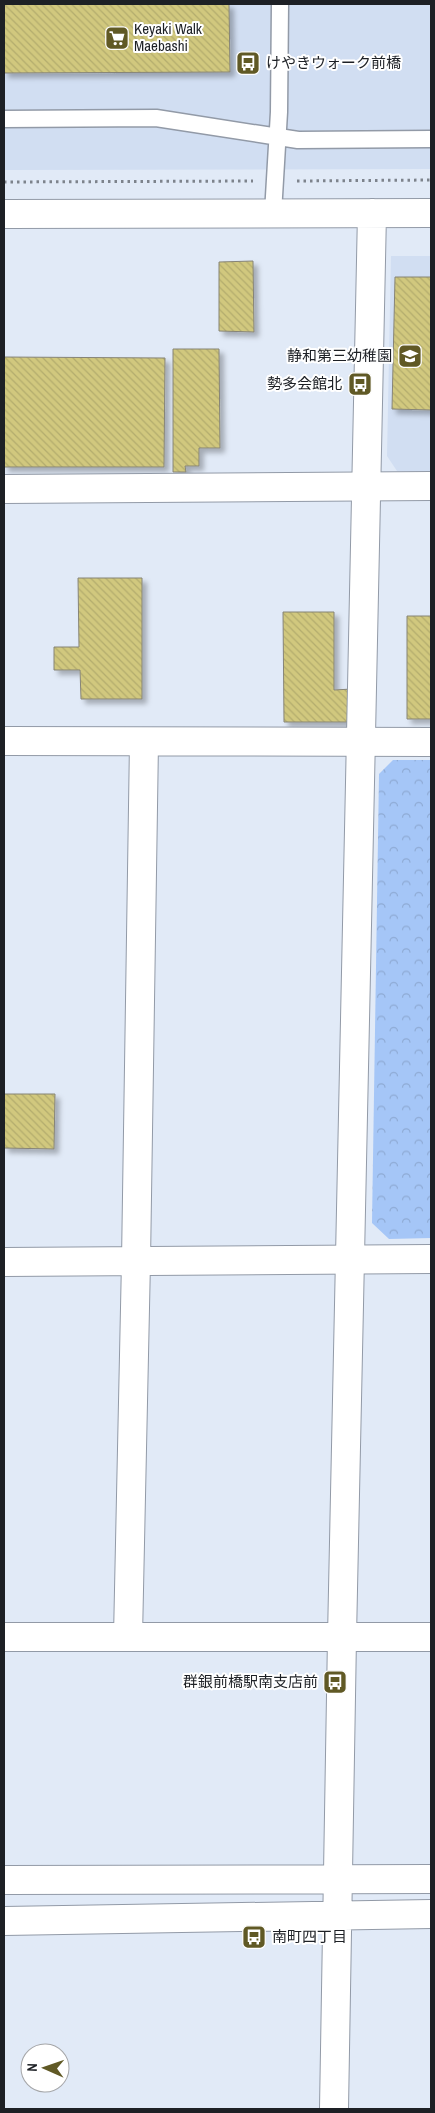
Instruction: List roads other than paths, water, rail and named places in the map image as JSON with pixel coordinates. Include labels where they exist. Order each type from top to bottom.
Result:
[{"type":"street","points":[[334,2109],[372,213]]},
{"type":"street","points":[[4,214],[431,213]]},
{"type":"street","points":[[4,489],[431,486]]},
{"type":"street","points":[[4,741],[431,742]]},
{"type":"street","points":[[128,1637],[144,742]]},
{"type":"street","points":[[4,1262],[431,1259]]},
{"type":"street","points":[[4,1638],[431,1637]]},
{"type":"street","points":[[4,1880],[431,1879]]},
{"type":"street","points":[[4,1921],[431,1914]]},
{"type":"lane","points":[[273,214],[280,4]]},
{"type":"lane","points":[[4,120],[156,118],[298,140],[431,139]]},
{"type":"place","name":"Keyaki Walk Maebashi","points":[[117,38]]},
{"type":"place","name":"けやきウォーク前橋","points":[[248,63]]},
{"type":"place","name":"静和第三幼稚園","points":[[410,356]]},
{"type":"place","name":"勢多会館北","points":[[360,384]]},
{"type":"place","name":"群銀前橋駅南支店前","points":[[335,1682]]},
{"type":"place","name":"南町四丁目","points":[[254,1937]]}]
